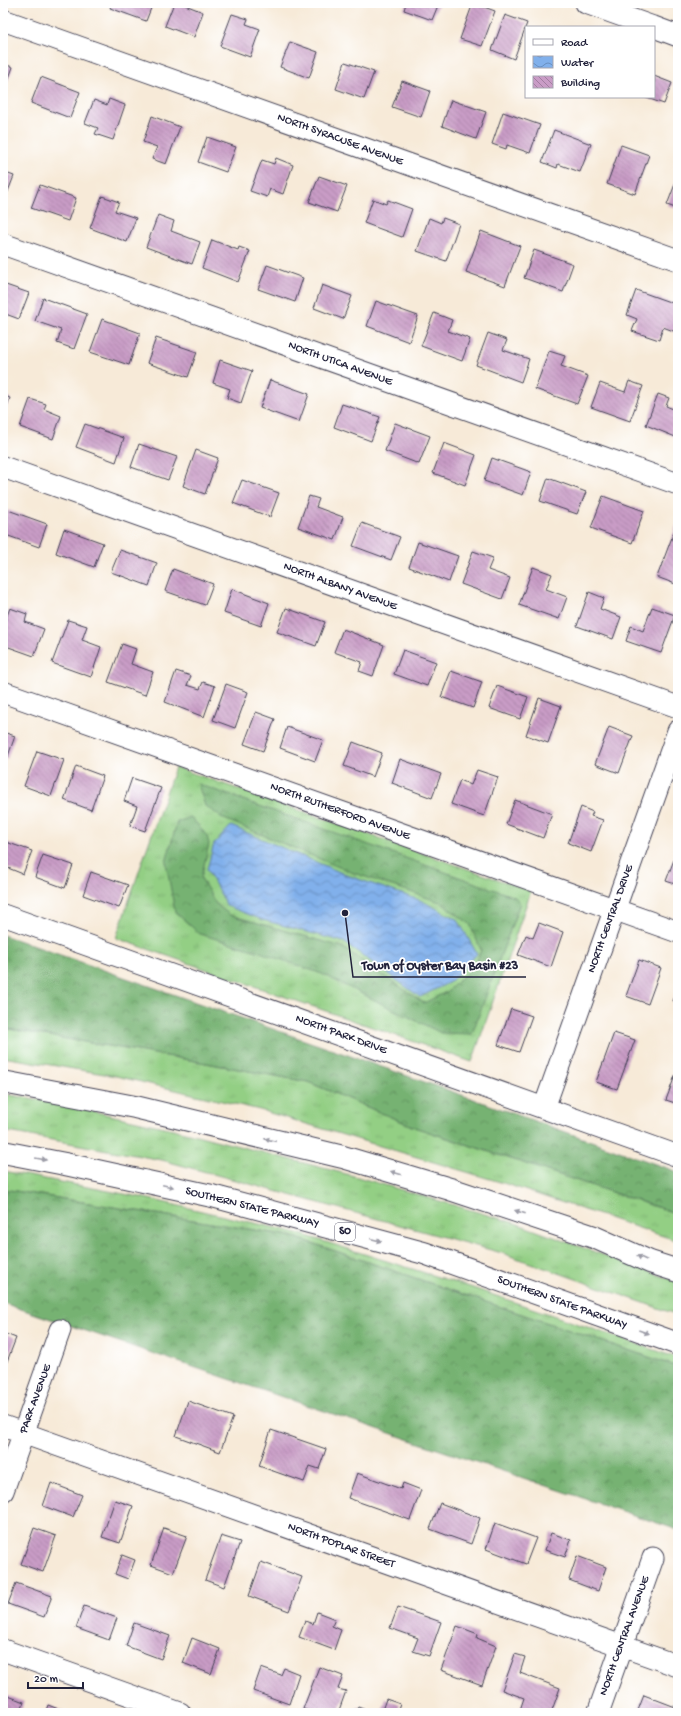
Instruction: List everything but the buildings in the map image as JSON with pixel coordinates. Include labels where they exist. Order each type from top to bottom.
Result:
[{"type":"highway","points":[[3,1082],[135,1107],[343,1157],[450,1189],[594,1237],[650,1262],[678,1272]]},
{"type":"highway","name":"SOUTHERN STATE PARKWAY","points":[[3,1152],[212,1196],[424,1253],[678,1344]]},
{"type":"street","points":[[586,3],[651,26]]},
{"type":"street","name":"NORTH SYRACUSE AVENUE","points":[[3,20],[678,260]]},
{"type":"street","points":[[655,27],[678,36]]},
{"type":"street","name":"NORTH UTICA AVENUE","points":[[3,244],[678,484]]},
{"type":"street","name":"NORTH ALBANY AVENUE","points":[[3,467],[678,707]]},
{"type":"street","name":"NORTH RUTHERFORD AVENUE","points":[[3,692],[678,932]]},
{"type":"street","name":"NORTH CENTRAL DRIVE","points":[[544,1108],[678,731]]},
{"type":"street","name":"NORTH PARK DRIVE","points":[[3,915],[678,1156]]},
{"type":"street","name":"PARK AVENUE","points":[[3,1491],[60,1330]]},
{"type":"street","name":"NORTH POPLAR STREET","points":[[3,1426],[678,1666]]},
{"type":"street","name":"NORTH CENTRAL AVENUE","points":[[598,1713],[653,1558]]},
{"type":"street","points":[[3,1650],[180,1713]]},
{"type":"green space","points":[[175,767],[531,891],[472,1062],[116,938]]},
{"type":"green space","points":[[198,784],[515,897],[520,903],[472,1034],[441,1033],[322,974],[260,952],[200,934],[175,912],[166,862],[177,822],[191,817],[207,836],[209,844],[201,878],[216,904],[230,915],[342,947],[424,1003],[448,991],[476,963],[481,950],[470,924],[440,902],[351,872],[224,819],[205,806]]},
{"type":"green space","points":[[3,935],[678,1172],[678,1214],[417,1128],[308,1082],[3,1028]]},
{"type":"green space","points":[[3,1028],[308,1082],[417,1128],[678,1214],[678,1241],[500,1182],[260,1110],[116,1076],[3,1057]]},
{"type":"green space","points":[[3,1094],[42,1100],[173,1129],[354,1176],[515,1223],[678,1282],[678,1315],[502,1253],[162,1160],[3,1131]]},
{"type":"green space","points":[[3,1171],[140,1197],[294,1232],[470,1287],[678,1358],[678,1367],[291,1236],[3,1189]]},
{"type":"green space","points":[[3,1189],[291,1236],[678,1367],[678,1530],[3,1303]]},
{"type":"water","points":[[231,826],[349,876],[422,901],[458,920],[477,954],[450,982],[420,997],[344,942],[263,920],[227,906],[207,869],[214,844]]},
{"type":"place","name":"Town of Oyster Bay Basin #23","points":[[345,913]]}]
